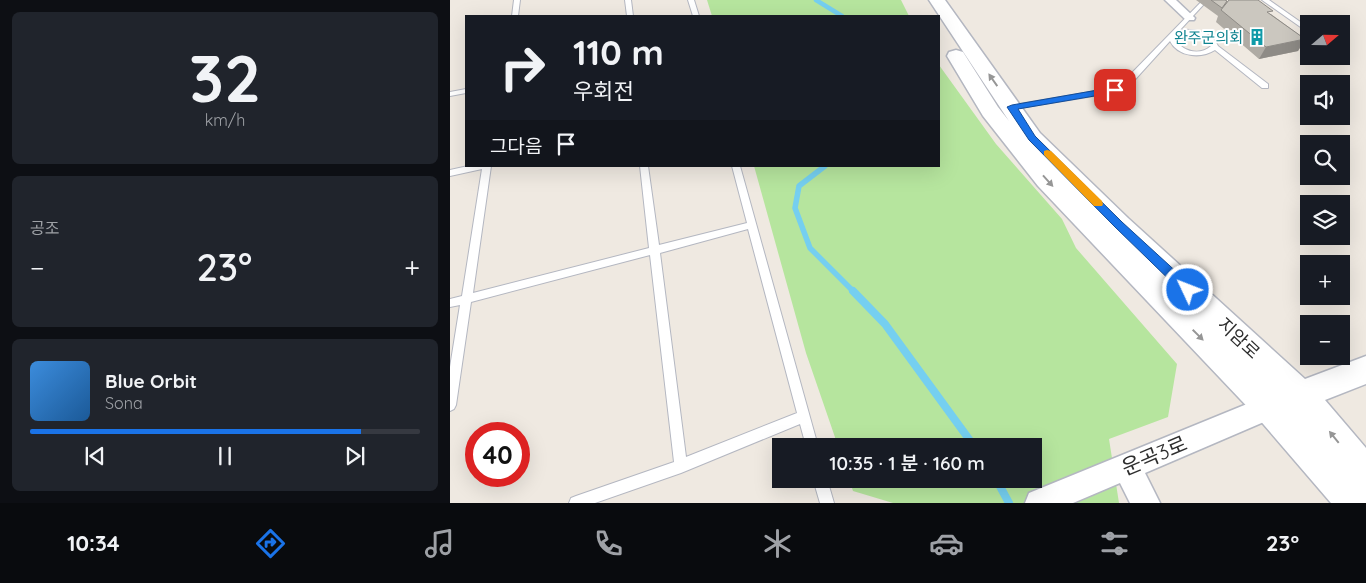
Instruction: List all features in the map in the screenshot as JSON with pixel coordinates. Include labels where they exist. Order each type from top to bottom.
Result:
[{"type":"street","points":[[921,0],[931,15]]},
{"type":"street","name":"지암로","points":[[937,0],[1001,109],[1046,180],[1269,407],[1354,503]]},
{"type":"street","points":[[1170,0],[1190,18]]},
{"type":"street","name":"지암로","points":[[940,29],[1001,109],[1119,225],[1300,395],[1366,474]]},
{"type":"street","points":[[1269,407],[1366,370]]},
{"type":"street","name":"운곡3로","points":[[1051,498],[1269,407]]},
{"type":"street","points":[[1126,468],[1146,503]]},
{"type":"lane","points":[[515,15],[517,0]]},
{"type":"lane","points":[[628,0],[630,15]]},
{"type":"lane","points":[[691,0],[696,15]]},
{"type":"lane","points":[[1265,0],[1300,25]]},
{"type":"lane","points":[[1001,109],[1115,90],[1128,82],[1203,2]]},
{"type":"lane","points":[[1173,36],[1182,32],[1196,32],[1208,37],[1215,47],[1265,86]]},
{"type":"lane","points":[[1286,35],[1300,45]]},
{"type":"lane","points":[[1173,36],[1172,42],[1174,45],[1190,53],[1204,54],[1215,47]]},
{"type":"lane","points":[[450,94],[465,91]]},
{"type":"lane","points":[[450,173],[480,167]]},
{"type":"lane","points":[[450,405],[485,167]]},
{"type":"lane","points":[[644,167],[681,466]]},
{"type":"lane","points":[[736,167],[810,438]]},
{"type":"lane","points":[[450,303],[752,225]]},
{"type":"lane","points":[[576,503],[681,466],[804,416]]},
{"type":"lane","points":[[823,488],[827,503]]},
{"type":"green space","points":[[707,0],[901,0],[908,15],[712,15]]},
{"type":"green space","points":[[940,66],[996,144],[1062,219],[1076,248],[1177,364],[1168,417],[1109,439],[1119,503],[893,503],[853,491],[852,488],[1042,488],[1042,438],[835,438],[806,353],[754,167],[940,167]]},
{"type":"building","points":[[1211,0],[1225,0],[1227,1],[1222,8]]},
{"type":"building","points":[[1229,0],[1258,0],[1273,11],[1267,12],[1300,35],[1300,40],[1266,47],[1221,10]]},
{"type":"waterway","points":[[816,0],[840,15]]},
{"type":"waterway","points":[[824,167],[799,186],[795,208],[810,248],[853,291]]},
{"type":"waterway","points":[[853,291],[885,324],[968,438]]},
{"type":"waterway","points":[[1001,488],[1009,503]]},
{"type":"slow traffic","points":[[1047,153],[1098,204]]},
{"type":"place","name":"완주군의회","points":[[1257,37]]},
{"type":"route","points":[[1115,90],[1012,107],[1032,138],[1119,225],[1188,290]]}]
